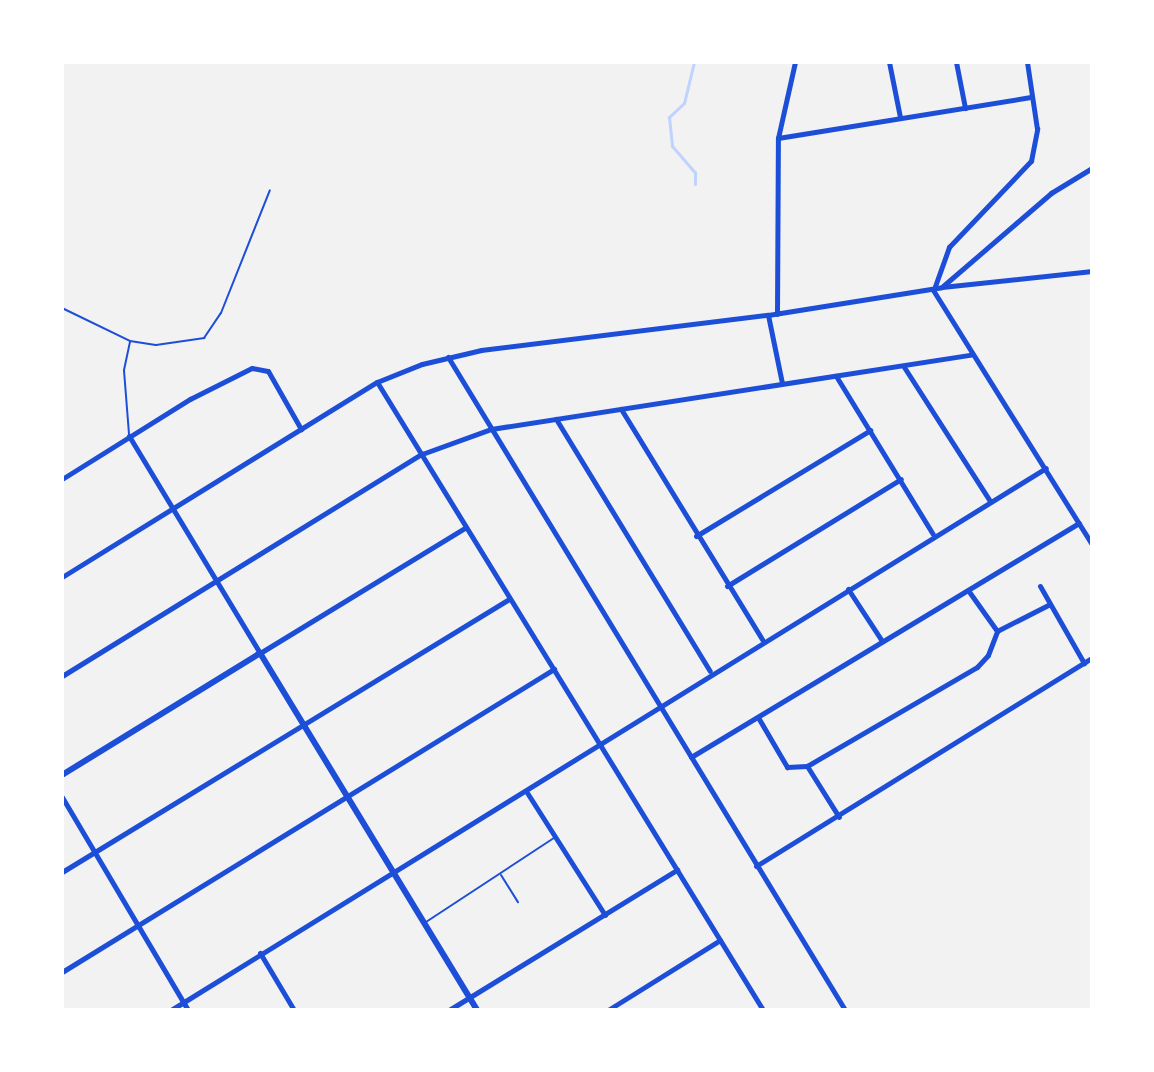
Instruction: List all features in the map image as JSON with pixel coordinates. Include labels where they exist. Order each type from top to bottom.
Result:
[{"type":"street","points":[[777,314],[778,138],[795,62]]},
{"type":"street","points":[[889,62],[900,117]]},
{"type":"street","points":[[956,62],[965,108]]},
{"type":"street","points":[[933,290],[949,247],[1031,161],[1037,129],[1027,62]]},
{"type":"street","points":[[778,138],[1031,97]]},
{"type":"street","points":[[942,287],[1051,193],[1092,168]]},
{"type":"street","points":[[62,577],[377,382],[448,357],[777,314],[942,287],[1092,271]]},
{"type":"street","points":[[933,290],[1092,544]]},
{"type":"street","points":[[768,315],[782,383]]},
{"type":"street","points":[[62,676],[422,454],[491,429],[971,355]]},
{"type":"street","points":[[448,357],[845,1010]]},
{"type":"street","points":[[62,479],[238,372],[263,367],[301,429]]},
{"type":"street","points":[[904,367],[990,501]]},
{"type":"street","points":[[836,376],[933,534]]},
{"type":"street","points":[[377,382],[763,1010]]},
{"type":"street","points":[[621,409],[696,536],[762,639]]},
{"type":"street","points":[[556,419],[710,671]]},
{"type":"street","points":[[696,536],[870,430]]},
{"type":"street","points":[[129,436],[477,1010]]},
{"type":"street","points":[[171,1010],[526,790],[710,671],[1046,468]]},
{"type":"street","points":[[727,586],[901,479]]},
{"type":"street","points":[[691,757],[759,719],[882,641],[970,592],[1079,523]]},
{"type":"street","points":[[62,775],[465,528]]},
{"type":"street","points":[[1040,586],[1084,663]]},
{"type":"street","points":[[848,589],[882,641]]},
{"type":"street","points":[[970,592],[997,631]]},
{"type":"street","points":[[62,872],[509,599]]},
{"type":"street","points":[[759,719],[787,767],[807,766],[977,667],[988,655],[997,631],[1050,604]]},
{"type":"street","points":[[756,866],[1092,658]]},
{"type":"street","points":[[62,972],[554,669]]},
{"type":"street","points":[[807,766],[839,817]]},
{"type":"street","points":[[526,790],[605,915]]},
{"type":"street","points":[[62,797],[188,1010]]},
{"type":"street","points":[[449,1010],[677,870]]},
{"type":"street","points":[[608,1010],[720,940]]},
{"type":"street","points":[[260,953],[294,1010]]},
{"type":"lane","points":[[62,308],[130,341],[156,345],[197,341],[210,331],[270,190]]},
{"type":"lane","points":[[129,436],[124,370],[130,341]]},
{"type":"lane","points":[[425,923],[555,838]]},
{"type":"lane","points":[[500,874],[518,902]]},
{"type":"waterway","points":[[694,62],[684,103],[669,117],[672,146],[695,172],[695,184]]}]
